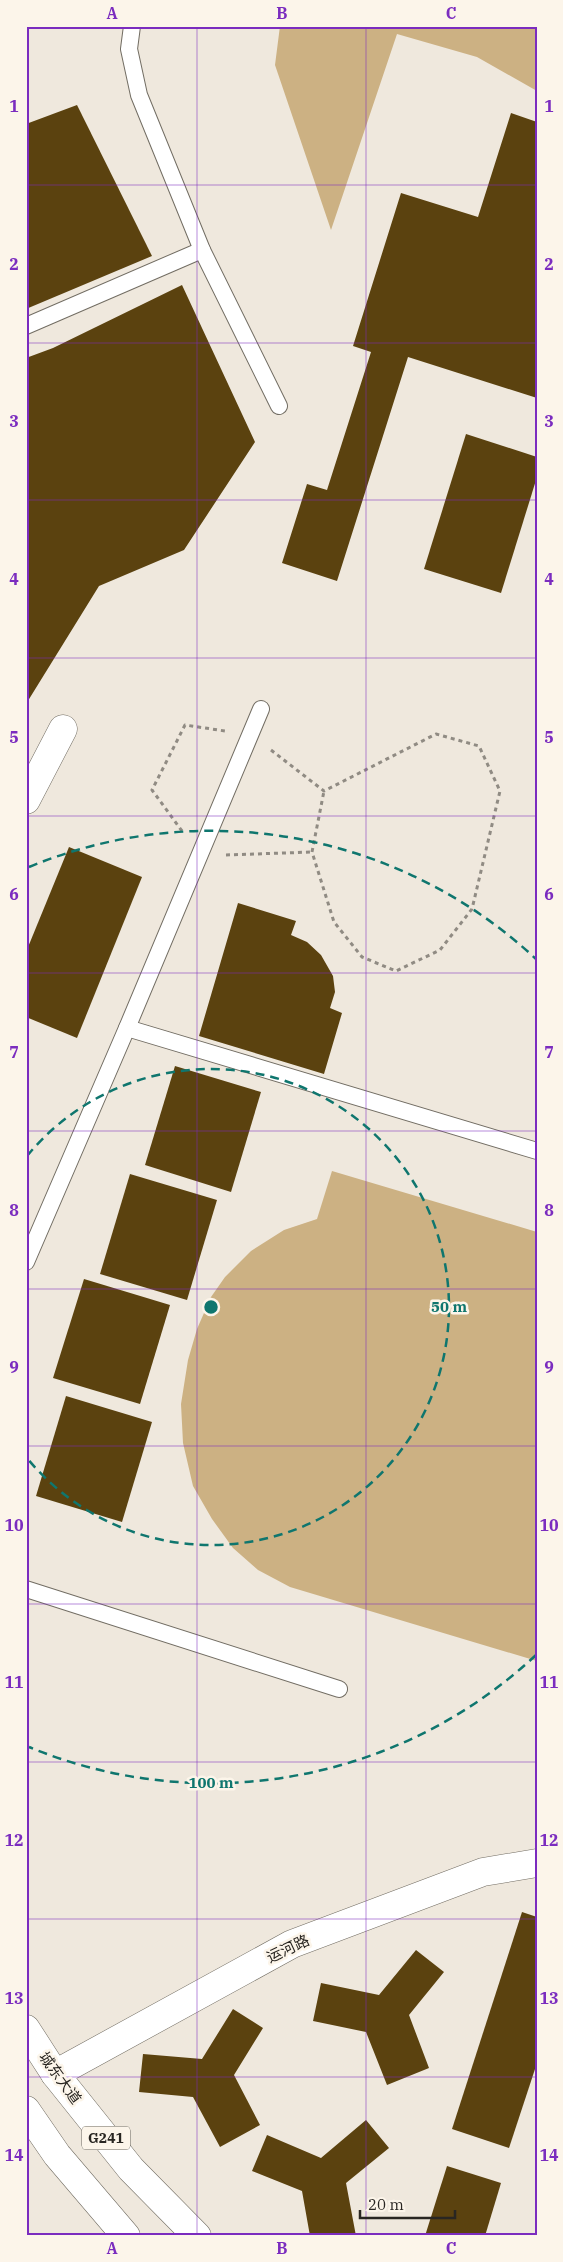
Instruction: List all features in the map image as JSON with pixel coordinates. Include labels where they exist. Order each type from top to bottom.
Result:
[{"type":"main road","points":[[26,800],[63,729]]},
{"type":"main road","name":"运河路","points":[[55,2074],[292,1944],[483,1872],[537,1863]]},
{"type":"main road","name":"城东大道","points":[[26,2029],[55,2074],[131,2169],[198,2236]]},
{"type":"main road","points":[[26,2110],[57,2155],[126,2236]]},
{"type":"lane","points":[[132,26],[129,48],[139,95],[202,250],[279,406]]},
{"type":"lane","points":[[26,326],[202,250]]},
{"type":"lane","points":[[26,1262],[261,709]]},
{"type":"lane","points":[[127,1028],[537,1151]]},
{"type":"lane","points":[[26,1589],[339,1689]]},
{"type":"path","points":[[312,852],[200,856],[152,790],[185,725],[250,734],[324,791]]},
{"type":"path","points":[[436,734],[480,746],[500,791],[472,909],[440,950],[396,971],[362,957],[334,922],[312,852],[324,791],[436,734]]},
{"type":"shaded area","points":[[280,26],[537,26],[537,91],[477,57],[397,34],[331,230],[275,65]]},
{"type":"shaded area","points":[[332,1171],[537,1232],[537,1661],[290,1587],[258,1570],[233,1548],[212,1519],[193,1486],[183,1443],[181,1404],[188,1360],[197,1329],[211,1297],[225,1277],[251,1251],[284,1230],[317,1219]]},
{"type":"building","points":[[77,105],[152,256],[26,309],[26,124]]},
{"type":"building","points":[[511,113],[537,122],[537,398],[408,357],[337,581],[282,563],[307,484],[327,490],[371,352],[353,346],[401,193],[478,217]]},
{"type":"building","points":[[182,285],[255,442],[184,550],[99,586],[26,704],[26,358],[53,348]]},
{"type":"building","points":[[466,434],[537,457],[537,477],[501,593],[424,569]]},
{"type":"building","points":[[69,847],[142,877],[77,1038],[26,1017],[26,952]]},
{"type":"building","points":[[238,903],[296,921],[291,935],[307,942],[321,955],[333,976],[335,992],[330,1008],[342,1013],[324,1074],[199,1036]]},
{"type":"building","points":[[175,1066],[261,1092],[231,1192],[145,1165]]},
{"type":"building","points":[[130,1174],[217,1200],[187,1300],[100,1274]]},
{"type":"building","points":[[84,1279],[170,1305],[140,1404],[53,1378]]},
{"type":"building","points":[[66,1396],[152,1422],[122,1522],[36,1496]]},
{"type":"building","points":[[522,1912],[537,1917],[537,2063],[509,2148],[452,2129]]},
{"type":"building","points":[[416,1950],[444,1972],[409,2015],[429,2068],[387,2085],[366,2032],[313,2021],[321,1983],[379,1995]]},
{"type":"building","points":[[233,2009],[263,2028],[234,2075],[260,2125],[220,2147],[193,2097],[139,2092],[143,2054],[202,2059]]},
{"type":"building","points":[[366,2120],[389,2148],[346,2183],[356,2236],[310,2236],[302,2191],[252,2171],[267,2135],[321,2158]]},
{"type":"building","points":[[447,2166],[501,2183],[485,2236],[425,2236]]}]
